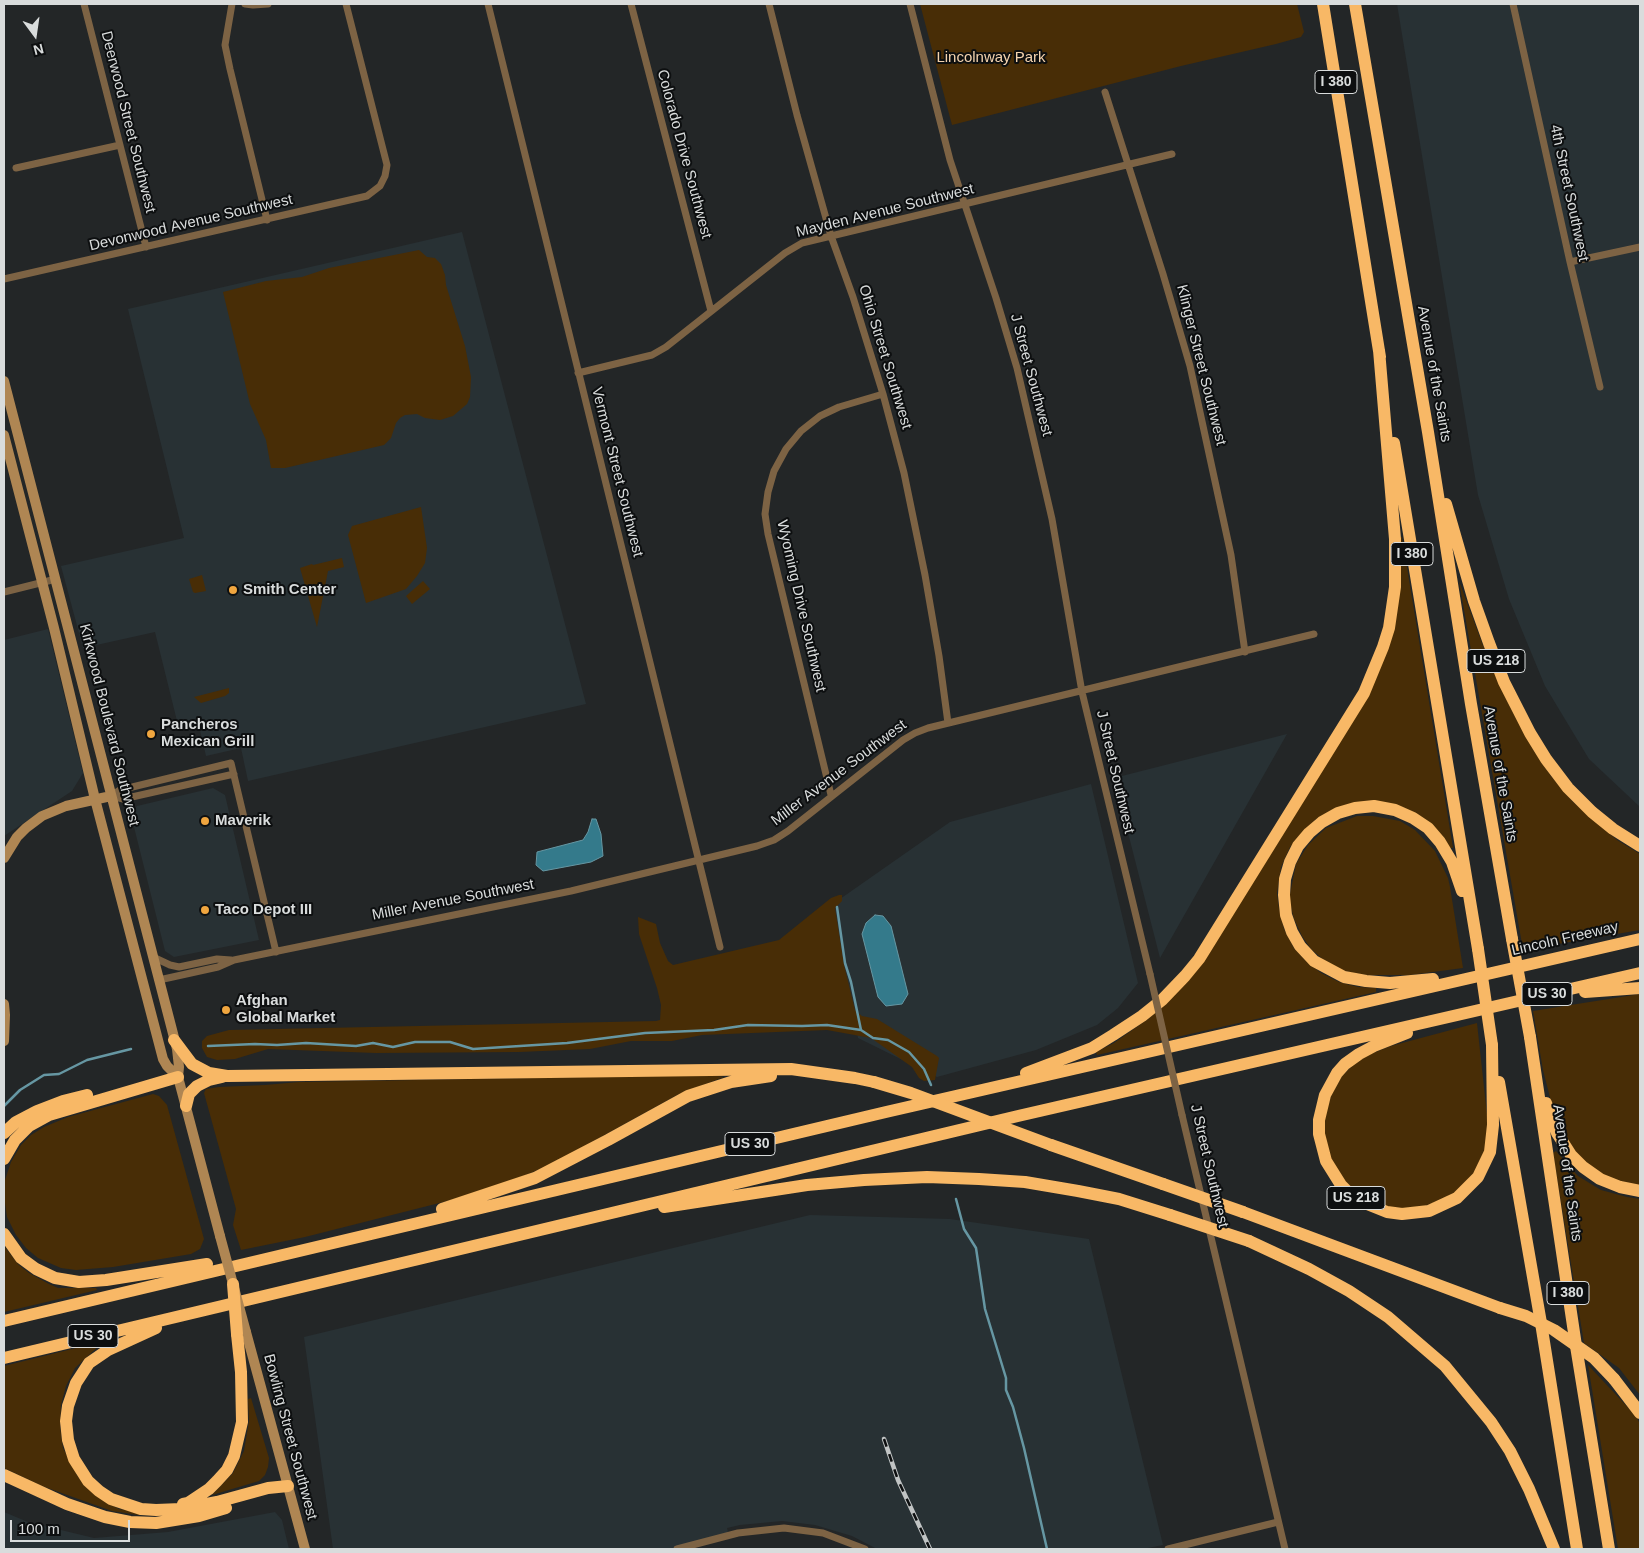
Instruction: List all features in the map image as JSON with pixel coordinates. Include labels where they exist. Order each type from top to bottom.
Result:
[{"type":"highway","name":"I 380","points":[[1323,4],[1378,350],[1478,949],[1492,1045],[1541,1324],[1577,1549]]},
{"type":"highway","name":"Avenue of the Saints","points":[[1356,4],[1470,694],[1530,1036],[1609,1549]]},
{"type":"highway","points":[[886,1112],[1039,1069],[1092,1048],[1142,1016],[1162,1000],[1198,959],[1364,693],[1389,628],[1396,563],[1378,350]]},
{"type":"highway","name":"US 218","points":[[1428,432],[1458,550],[1474,601],[1504,682],[1518,710],[1546,760],[1568,788],[1592,812],[1613,829],[1640,846]]},
{"type":"highway","points":[[1474,927],[1452,862],[1440,842],[1428,828],[1413,818],[1395,810],[1374,806],[1355,808],[1338,813],[1308,833],[1298,846],[1290,862],[1285,879],[1286,915],[1292,932],[1300,946],[1314,961],[1328,970],[1344,977],[1390,983],[1497,971]]},
{"type":"highway","name":"Lincoln Freeway","points":[[1497,971],[1640,939]]},
{"type":"highway","name":"US 30","points":[[4,1321],[886,1112],[1497,971]]},
{"type":"highway","name":"US 30","points":[[4,1358],[1018,1116],[1640,973]]},
{"type":"highway","points":[[1543,995],[1640,988]]},
{"type":"highway","name":"US 218","points":[[1454,1016],[1374,1046],[1359,1054],[1337,1072],[1331,1082],[1320,1109],[1319,1134],[1326,1161],[1341,1185],[1350,1194],[1374,1208],[1387,1212],[1409,1214],[1429,1211],[1444,1205],[1467,1189],[1478,1177],[1490,1152],[1493,1125],[1492,1045]]},
{"type":"highway","points":[[1530,1036],[1548,1110],[1557,1133],[1571,1155],[1583,1167],[1600,1179],[1640,1192]]},
{"type":"highway","points":[[174,1040],[192,1064],[209,1073],[227,1076],[791,1069],[874,1082],[911,1093],[1051,1145],[1243,1212],[1526,1316],[1554,1330],[1594,1358],[1614,1379],[1640,1413]]},
{"type":"highway","points":[[366,1234],[536,1178],[688,1096],[731,1082],[763,1076],[808,1072]]},
{"type":"highway","points":[[4,1133],[16,1122],[36,1110],[63,1101],[178,1076]]},
{"type":"highway","points":[[4,1159],[15,1140],[24,1131],[49,1115],[178,1076]]},
{"type":"highway","points":[[186,1106],[189,1094],[197,1086],[209,1080],[227,1076]]},
{"type":"highway","points":[[587,1218],[807,1185],[927,1177],[1026,1182],[1119,1200],[1248,1240],[1309,1269],[1348,1291],[1388,1317],[1445,1366],[1486,1415],[1510,1451],[1529,1489],[1554,1549]]},
{"type":"highway","points":[[4,1234],[21,1258],[36,1269],[55,1278],[78,1282],[106,1280],[311,1248]]},
{"type":"highway","points":[[156,1510],[188,1503],[209,1489],[227,1470],[234,1456],[242,1422],[242,1333],[233,1284]]},
{"type":"highway","points":[[183,1315],[108,1350],[89,1363],[76,1383],[68,1406],[66,1421],[68,1440],[74,1459],[88,1481],[99,1491],[111,1499],[141,1509],[181,1509],[217,1502],[268,1488],[288,1486]]},
{"type":"highway","points":[[4,1475],[67,1504],[105,1517],[130,1522],[156,1523],[199,1516],[269,1495],[288,1486]]},
{"type":"main road","name":"Kirkwood Boulevard Southwest","points":[[4,381],[159,980],[178,1057],[178,1076],[233,1284]]},
{"type":"main road","name":"Kirkwood Boulevard Southwest","points":[[4,435],[163,1059],[167,1066],[178,1076]]},
{"type":"main road","points":[[4,858],[17,837],[42,816],[66,806],[111,796]]},
{"type":"main road","points":[[134,948],[148,974],[159,980]]},
{"type":"main road","points":[[4,1004],[4,1041]]},
{"type":"main road","name":"Bowling Street Southwest","points":[[242,1333],[305,1549]]},
{"type":"street","name":"Deerwood Street Southwest","points":[[84,4],[146,247]]},
{"type":"street","points":[[232,4],[226,45],[230,69],[267,220]]},
{"type":"street","points":[[245,4],[268,4]]},
{"type":"street","name":"Devonwood Avenue Southwest","points":[[4,279],[367,196],[380,186],[385,176],[387,165],[346,4]]},
{"type":"street","name":"Vermont Street Southwest","points":[[488,4],[720,947]]},
{"type":"street","name":"Colorado Drive Southwest","points":[[631,4],[711,311]]},
{"type":"street","name":"Ohio Street Southwest","points":[[769,4],[830,236],[853,297],[883,394],[904,472],[925,574],[948,724]]},
{"type":"street","name":"J Street Southwest","points":[[910,4],[941,128],[1017,368],[1036,445],[1052,519],[1082,692],[1284,1549]]},
{"type":"street","name":"4th Street Southwest","points":[[1514,4],[1570,262],[1600,387]]},
{"type":"street","name":"Klinger Street Southwest","points":[[1105,92],[1190,366],[1231,555],[1245,652]]},
{"type":"street","points":[[16,168],[120,145]]},
{"type":"street","name":"Mayden Avenue Southwest","points":[[578,373],[652,356],[785,253],[802,244],[1172,154]]},
{"type":"street","points":[[1570,262],[1640,246]]},
{"type":"street","name":"Wyoming Drive Southwest","points":[[832,796],[768,534],[765,514],[774,471],[786,449],[801,432],[820,416],[840,407],[883,394]]},
{"type":"street","points":[[4,592],[56,579]]},
{"type":"street","name":"Miller Avenue Southwest","points":[[159,980],[218,967],[234,960],[571,892],[757,846],[774,840],[788,831],[914,733],[1314,634]]},
{"type":"street","points":[[111,796],[120,790],[231,763],[276,952]]},
{"type":"street","points":[[111,796],[123,799],[234,774]]},
{"type":"street","name":"Miller Avenue Southwest","points":[[153,957],[170,966],[179,967],[217,959],[234,960]]},
{"type":"street","points":[[1168,1549],[1278,1522]]},
{"type":"street","points":[[677,1549],[738,1534],[784,1528],[823,1532],[865,1549]]},
{"type":"shaded area","points":[[1397,4],[1640,4],[1640,807],[1589,759],[1545,686],[1509,599],[1478,495]]},
{"type":"shaded area","points":[[462,232],[586,704],[248,781],[241,748],[206,756],[198,722],[178,725],[155,632],[83,648],[61,566],[184,538],[128,309]]},
{"type":"shaded area","points":[[48,629],[83,773],[72,791],[4,836],[4,640]]},
{"type":"shaded area","points":[[1287,734],[1160,958],[1114,778]]},
{"type":"shaded area","points":[[1091,784],[1138,983],[1118,1008],[1097,1025],[1036,1050],[937,1077],[858,1038],[830,906],[950,822]]},
{"type":"shaded area","points":[[213,788],[225,795],[259,940],[174,957],[165,951],[131,815],[137,806]]},
{"type":"shaded area","points":[[810,1215],[950,1219],[1089,1239],[1163,1545],[1143,1549],[877,1549],[852,1536],[815,1525],[782,1521],[727,1528],[729,1536],[677,1549],[333,1549],[304,1337]]},
{"type":"shaded area","points":[[4,1512],[28,1522],[94,1538],[168,1532],[275,1512],[282,1520],[289,1549],[4,1549]]},
{"type":"green space","name":"Lincolnway Park","points":[[920,4],[1297,4],[1304,32],[1301,37],[1276,44],[1181,66],[952,125]]},
{"type":"green space","points":[[419,250],[427,257],[435,258],[441,264],[445,275],[446,285],[465,346],[471,377],[470,397],[467,404],[453,416],[440,420],[425,418],[417,414],[405,415],[396,423],[391,438],[384,445],[285,468],[271,468],[266,440],[250,404],[223,292],[266,281],[302,277],[329,268]]},
{"type":"green space","points":[[421,507],[427,548],[425,563],[406,589],[366,603],[348,535],[352,526]]},
{"type":"green space","points":[[1399,537],[1402,537],[1453,848],[1450,848],[1409,810],[1335,809],[1316,819],[1290,847],[1281,867],[1277,893],[1284,929],[1294,948],[1305,960],[1321,973],[1339,982],[1358,987],[1376,988],[1376,992],[1097,1055],[1096,1052],[1114,1043],[1167,1003],[1373,685]]},
{"type":"green space","points":[[342,558],[344,567],[328,571],[317,627],[300,568]]},
{"type":"green space","points":[[202,575],[206,591],[195,593],[189,579]]},
{"type":"green space","points":[[423,581],[430,589],[412,604],[406,596]]},
{"type":"green space","points":[[1459,581],[1482,643],[1510,707],[1534,751],[1551,776],[1573,802],[1617,840],[1640,854],[1640,930],[1523,950]]},
{"type":"green space","points":[[229,688],[229,693],[225,696],[201,703],[194,697]]},
{"type":"green space","points":[[1357,816],[1373,816],[1400,821],[1415,830],[1435,851],[1448,878],[1463,968],[1410,975],[1367,975],[1338,969],[1326,962],[1311,949],[1294,919],[1289,899],[1296,864],[1308,845],[1326,828]]},
{"type":"green space","points":[[842,895],[842,901],[835,908],[844,965],[855,1010],[862,1016],[877,1019],[937,1056],[939,1058],[935,1080],[924,1081],[919,1078],[912,1067],[871,1038],[827,1030],[702,1035],[672,1041],[631,1041],[590,1049],[519,1052],[376,1053],[268,1049],[235,1059],[217,1060],[207,1057],[202,1048],[202,1041],[207,1036],[229,1030],[656,1021],[660,1020],[661,1005],[639,934],[638,917],[656,924],[660,943],[668,961],[673,965],[779,940],[831,898]]},
{"type":"green space","points":[[1640,994],[1640,1186],[1604,1177],[1576,1155],[1555,1117],[1543,1070],[1533,1011]]},
{"type":"green space","points":[[1477,1023],[1488,1124],[1486,1148],[1477,1169],[1464,1185],[1445,1200],[1413,1209],[1378,1206],[1347,1186],[1331,1162],[1323,1131],[1326,1110],[1342,1076],[1353,1065],[1368,1055],[1391,1046]]},
{"type":"green space","points":[[711,1075],[724,1077],[677,1095],[552,1164],[507,1183],[471,1195],[305,1237],[241,1250],[233,1225],[236,1209],[204,1093],[206,1089],[219,1087],[299,1082]]},
{"type":"green space","points":[[153,1094],[159,1096],[167,1105],[204,1239],[200,1249],[191,1254],[113,1267],[76,1270],[61,1268],[38,1258],[26,1248],[16,1235],[7,1217],[4,1196],[5,1180],[11,1162],[21,1145],[31,1135],[44,1127],[68,1117]]},
{"type":"green space","points":[[1556,1151],[1578,1176],[1601,1190],[1640,1199],[1640,1395],[1619,1368],[1584,1343],[1553,1153]]},
{"type":"green space","points":[[4,1246],[19,1265],[49,1284],[58,1288],[96,1288],[97,1290],[4,1312]]},
{"type":"green space","points":[[104,1341],[75,1368],[66,1386],[61,1405],[60,1427],[63,1448],[78,1477],[108,1503],[119,1509],[150,1514],[138,1515],[112,1511],[42,1486],[4,1468],[4,1366]]},
{"type":"green space","points":[[1588,1365],[1636,1416],[1640,1424],[1640,1549],[1618,1549]]},
{"type":"green space","points":[[251,1398],[269,1458],[265,1475],[259,1481],[212,1495],[233,1473],[244,1451],[249,1421],[248,1399]]},
{"type":"water","points":[[592,819],[596,819],[601,834],[603,856],[591,862],[543,871],[536,865],[537,852],[583,840]]},
{"type":"water","points":[[875,915],[883,916],[891,926],[908,994],[902,1004],[886,1006],[878,997],[862,934],[866,923]]},
{"type":"waterway","points":[[837,907],[845,963],[861,1030]]},
{"type":"waterway","points":[[208,1046],[306,1043],[356,1046],[373,1043],[393,1047],[415,1042],[450,1042],[473,1049],[567,1043],[645,1033],[714,1030],[748,1025],[827,1025],[861,1030],[873,1038],[888,1040],[909,1052],[924,1069],[931,1085]]},
{"type":"waterway","points":[[4,1106],[20,1090],[44,1075],[59,1074],[87,1060],[131,1049]]},
{"type":"waterway","points":[[956,1199],[964,1229],[976,1248],[985,1309],[1006,1378],[1006,1390],[1013,1407],[1024,1448],[1047,1549]]},
{"type":"railway","points":[[884,1439],[898,1480],[930,1549]]},
{"type":"place","name":"Smith Center","points":[[233,590]]},
{"type":"place","name":"Pancheros Mexican Grill","points":[[151,734]]},
{"type":"place","name":"Maverik","points":[[205,821]]},
{"type":"place","name":"Taco Depot III","points":[[205,910]]},
{"type":"place","name":"Afghan Global Market","points":[[226,1010]]}]
